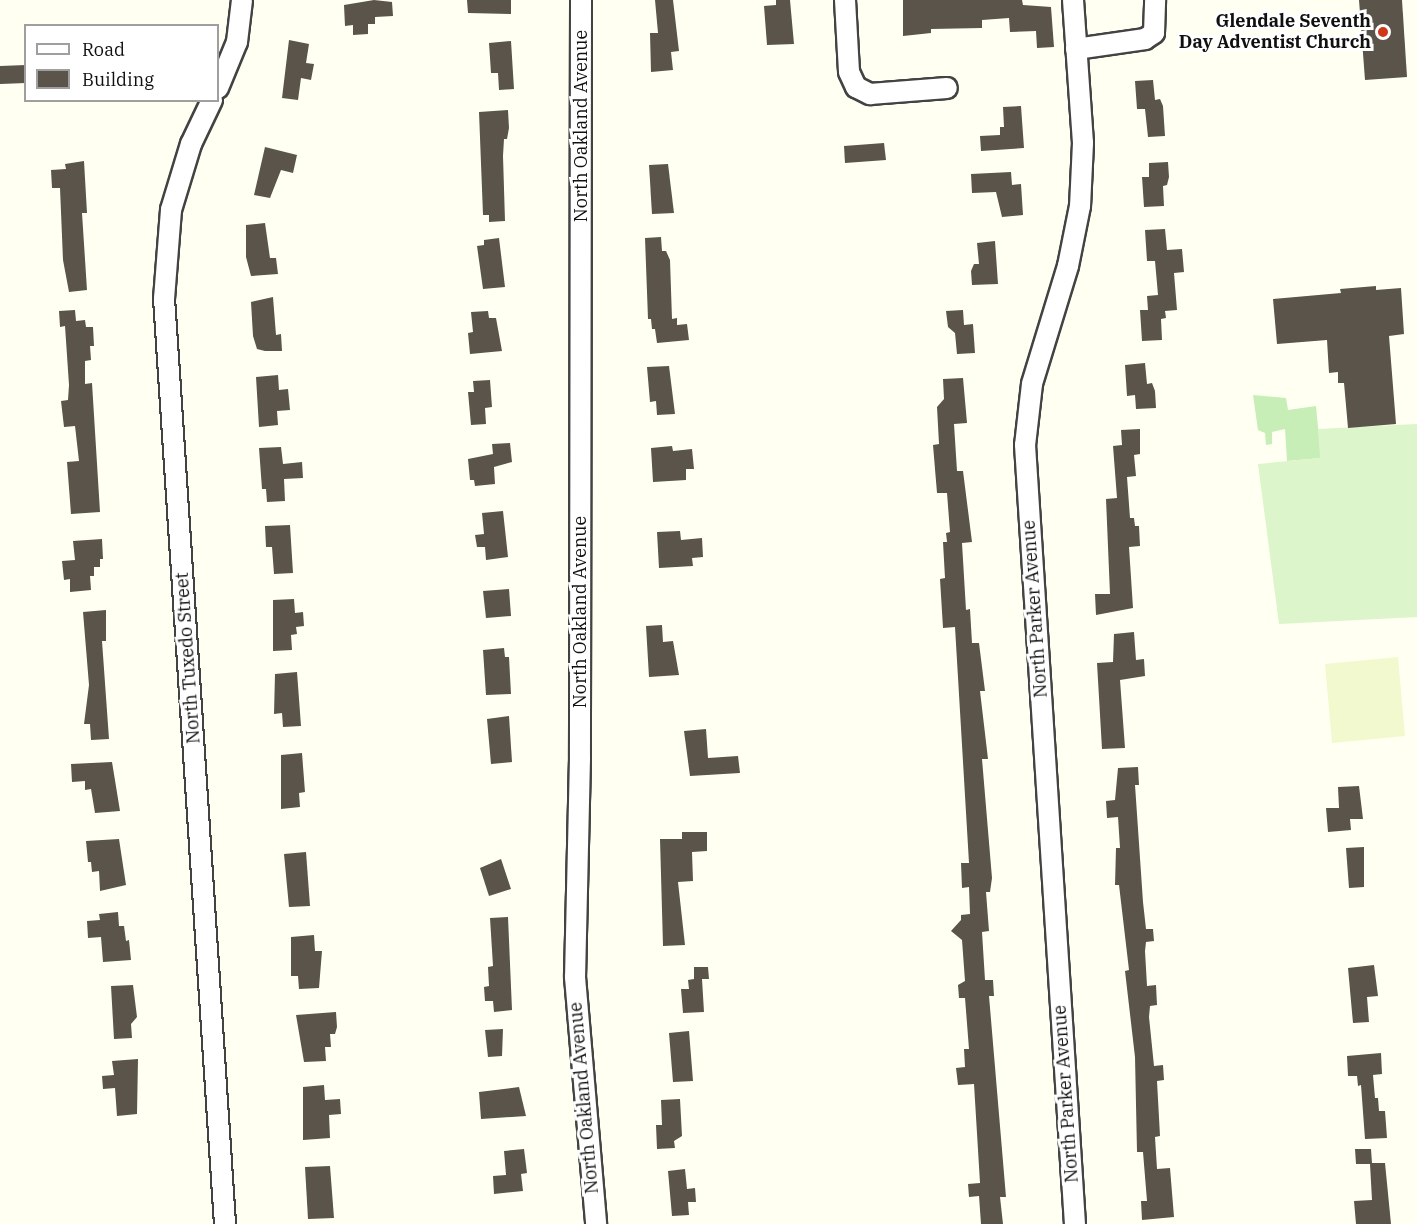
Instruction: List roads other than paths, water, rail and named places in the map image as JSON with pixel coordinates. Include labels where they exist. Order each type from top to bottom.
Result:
[{"type":"street","points":[[219,86],[237,42],[242,0]]},
{"type":"street","name":"North Oakland Avenue","points":[[581,0],[580,758],[575,977],[596,1224]]},
{"type":"street","points":[[845,0],[849,72],[856,87],[870,94],[947,88]]},
{"type":"street","name":"North Parker Avenue","points":[[1073,0],[1083,143],[1080,206],[1068,266],[1032,384],[1025,445],[1075,1224]]},
{"type":"street","points":[[1076,49],[1145,39],[1154,33],[1155,0]]},
{"type":"street","name":"North Tuxedo Street","points":[[211,102],[191,144],[173,203],[164,298],[225,1224]]},
{"type":"place","name":"Glendale Seventh Day Adventist Church","points":[[1383,32]]}]
